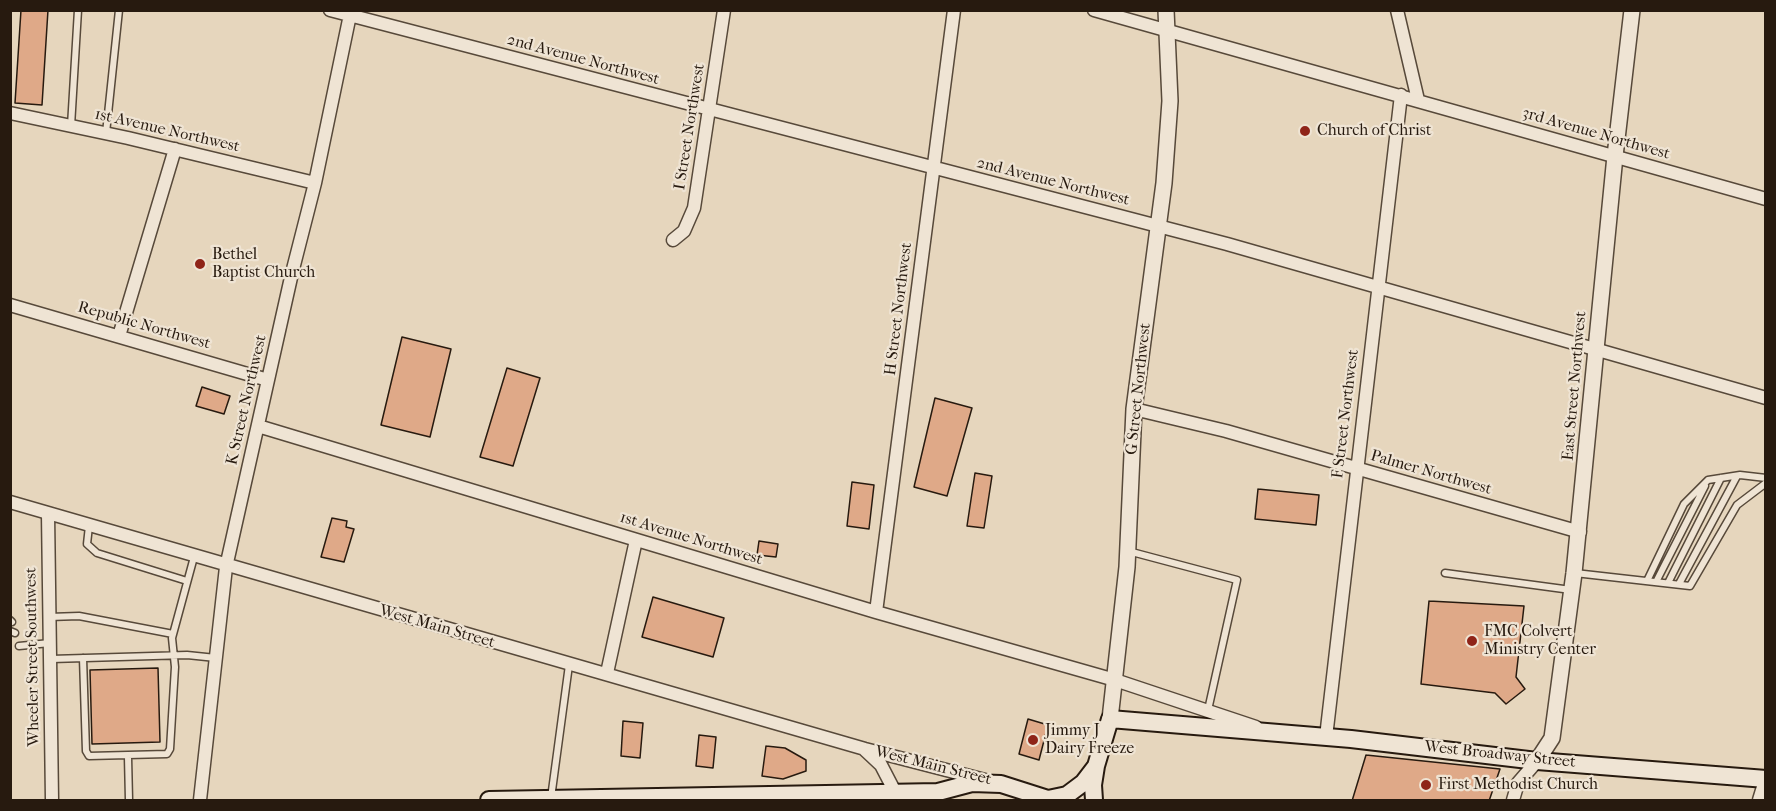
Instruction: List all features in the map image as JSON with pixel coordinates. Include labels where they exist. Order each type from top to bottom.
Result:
[{"type":"main road","name":"West Broadway Street","points":[[1110,719],[1326,737],[1537,761],[1765,778]]},
{"type":"main road","name":"G Street Northwest","points":[[1096,766],[1110,719]]},
{"type":"main road","points":[[489,801],[895,792],[939,796],[972,783],[1001,784],[1048,799],[1067,795],[1083,783],[1096,766]]},
{"type":"main road","points":[[1094,801],[1093,784],[1096,766]]},
{"type":"main road","name":"West Main Street","points":[[939,796],[955,801]]},
{"type":"street","name":"2nd Avenue Northwest","points":[[330,10],[351,13],[710,111],[1159,226],[1766,398]]},
{"type":"street","name":"I Street Northwest","points":[[673,240],[684,231],[694,208],[724,10]]},
{"type":"street","name":"H Street Northwest","points":[[876,612],[954,10]]},
{"type":"street","points":[[1094,10],[1401,95]]},
{"type":"street","name":"G Street Northwest","points":[[1110,719],[1128,551],[1134,409],[1159,226],[1170,101],[1166,10]]},
{"type":"street","points":[[1397,10],[1418,100]]},
{"type":"street","name":"East Street Northwest","points":[[1537,761],[1552,738],[1580,532],[1615,156],[1632,10]]},
{"type":"street","name":"K Street Northwest","points":[[200,801],[226,567],[315,183],[351,13]]},
{"type":"street","name":"3rd Avenue Northwest","points":[[1401,95],[1766,199]]},
{"type":"street","name":"F Street Northwest","points":[[1326,737],[1401,95]]},
{"type":"street","name":"1st Avenue Northwest","points":[[10,113],[106,133],[315,183]]},
{"type":"street","points":[[119,336],[175,149]]},
{"type":"street","name":"Republic Northwest","points":[[10,305],[268,380]]},
{"type":"street","name":"Palmer Northwest","points":[[1134,409],[1356,468],[1580,532]]},
{"type":"street","name":"1st Avenue Northwest","points":[[258,426],[876,612],[1115,680]]},
{"type":"street","name":"West Main Street","points":[[10,502],[226,567],[864,749],[1001,784]]},
{"type":"street","name":"Wheeler Street Southwest","points":[[48,514],[52,801]]},
{"type":"street","points":[[607,674],[636,540]]},
{"type":"street","name":"West Broadway Street","points":[[1115,680],[1270,732]]},
{"type":"street","name":"West Main Street","points":[[864,749],[881,765],[895,792]]},
{"type":"street","points":[[1513,801],[1518,783],[1537,761]]},
{"type":"street","points":[[1759,801],[1765,778]]},
{"type":"lane","points":[[71,126],[78,10]]},
{"type":"lane","points":[[106,133],[119,10]]},
{"type":"lane","points":[[1679,584],[1737,476]]},
{"type":"lane","points":[[1647,581],[1684,504],[1708,480],[1737,476],[1766,481]]},
{"type":"lane","points":[[1668,583],[1721,478]]},
{"type":"lane","points":[[1656,582],[1708,480]]},
{"type":"lane","points":[[1574,573],[1690,586],[1737,505],[1766,481]]},
{"type":"lane","points":[[89,526],[87,543],[97,553],[188,581]]},
{"type":"lane","points":[[1128,551],[1237,580],[1208,710]]},
{"type":"lane","points":[[83,658],[86,751],[89,756],[94,758],[167,754],[170,749],[173,633],[194,557]]},
{"type":"lane","points":[[1445,573],[1572,590]]},
{"type":"lane","points":[[49,617],[79,616],[173,633]]},
{"type":"lane","points":[[19,646],[50,643]]},
{"type":"lane","points":[[50,659],[174,655],[216,658]]},
{"type":"lane","points":[[551,799],[569,665]]},
{"type":"lane","points":[[128,757],[129,801]]},
{"type":"building","points":[[21,10],[48,10],[42,105],[15,103]]},
{"type":"building","points":[[402,337],[451,349],[430,437],[381,425]]},
{"type":"building","points":[[507,368],[540,378],[513,466],[480,457]]},
{"type":"building","points":[[202,387],[230,396],[224,414],[196,406]]},
{"type":"building","points":[[935,398],[972,408],[947,496],[914,487]]},
{"type":"building","points":[[975,473],[992,476],[984,528],[967,526]]},
{"type":"building","points":[[852,482],[874,485],[869,529],[847,526]]},
{"type":"building","points":[[1258,489],[1319,495],[1316,525],[1255,519]]},
{"type":"building","points":[[332,518],[347,521],[346,527],[354,529],[344,562],[321,557]]},
{"type":"building","points":[[759,541],[778,544],[776,557],[757,555]]},
{"type":"building","points":[[653,597],[724,618],[713,657],[642,637]]},
{"type":"building","name":"FMC Colvert Ministry Center","points":[[1429,601],[1524,606],[1516,677],[1525,689],[1506,704],[1495,693],[1421,684]]},
{"type":"building","points":[[158,668],[160,742],[92,744],[90,670]]},
{"type":"building","name":"Jimmy J Dairy Freeze","points":[[1028,719],[1048,725],[1039,760],[1019,754]]},
{"type":"building","points":[[623,721],[643,723],[640,758],[621,756]]},
{"type":"building","points":[[699,735],[716,737],[713,768],[696,766]]},
{"type":"building","points":[[766,746],[785,748],[806,760],[806,771],[783,779],[762,776]]},
{"type":"building","name":"First Methodist Church","points":[[1366,755],[1500,769],[1489,801],[1352,801]]},
{"type":"place","name":"Church of Christ","points":[[1305,131]]},
{"type":"place","name":"Bethel Baptist Church","points":[[200,264]]},
{"type":"place","name":"FMC Colvert Ministry Center","points":[[1472,641]]},
{"type":"place","name":"Jimmy J Dairy Freeze","points":[[1033,740]]},
{"type":"place","name":"First Methodist Church","points":[[1426,785]]}]
